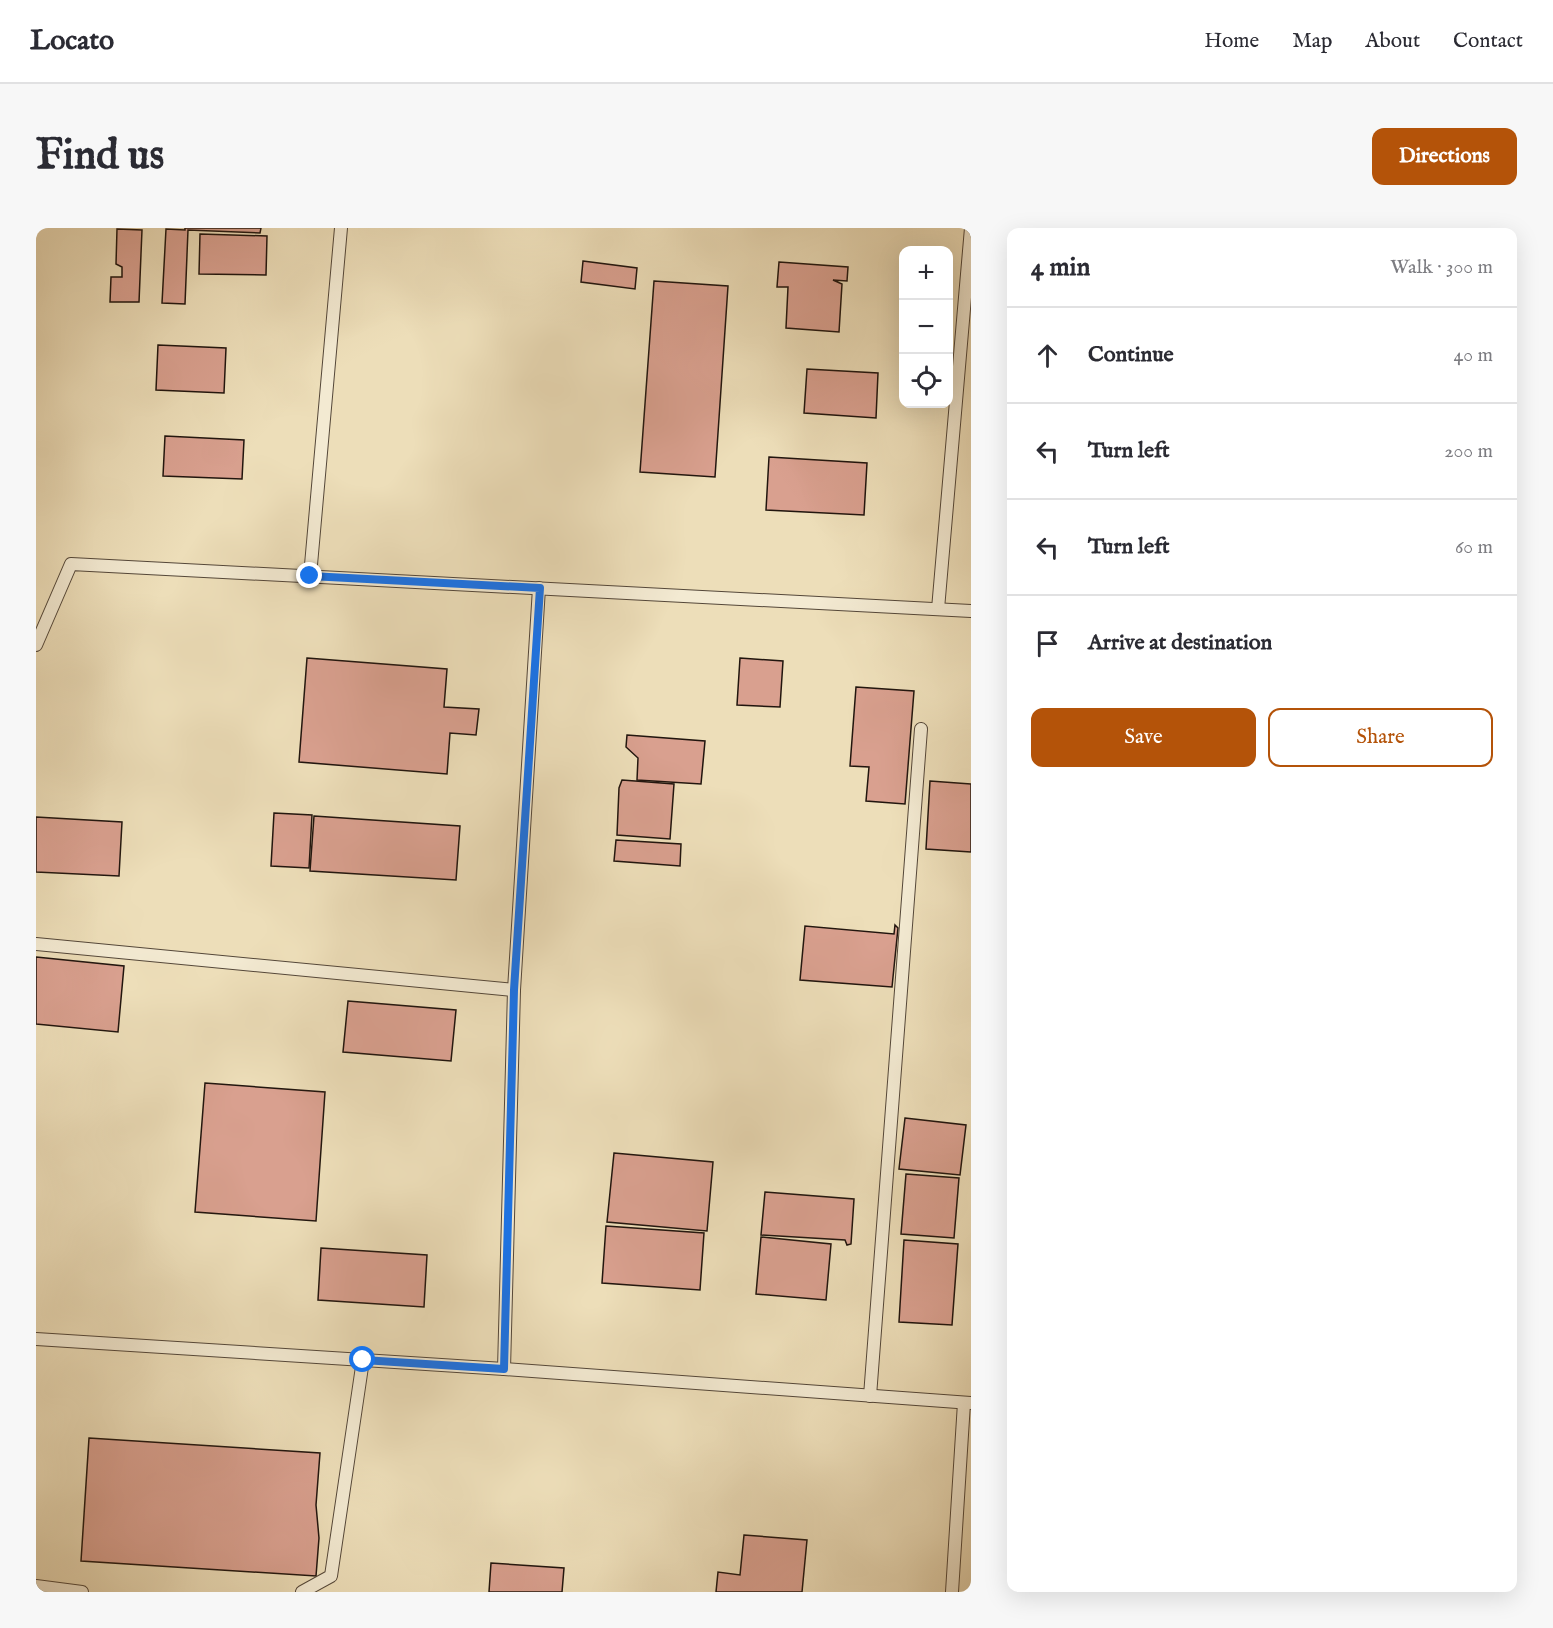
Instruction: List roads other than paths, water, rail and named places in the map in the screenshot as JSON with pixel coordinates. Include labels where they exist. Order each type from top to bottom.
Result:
[{"type":"lane","points":[[310,576],[340,228]]},
{"type":"lane","points":[[938,609],[971,228]]},
{"type":"lane","points":[[36,645],[71,564],[971,611]]},
{"type":"lane","points":[[504,1369],[514,990],[540,588]]},
{"type":"lane","points":[[870,1396],[921,729]]},
{"type":"lane","points":[[36,944],[514,990]]},
{"type":"lane","points":[[36,1340],[504,1369],[968,1403],[952,1592]]},
{"type":"lane","points":[[302,1592],[331,1576],[363,1360]]},
{"type":"lane","points":[[36,1586],[82,1592]]}]
